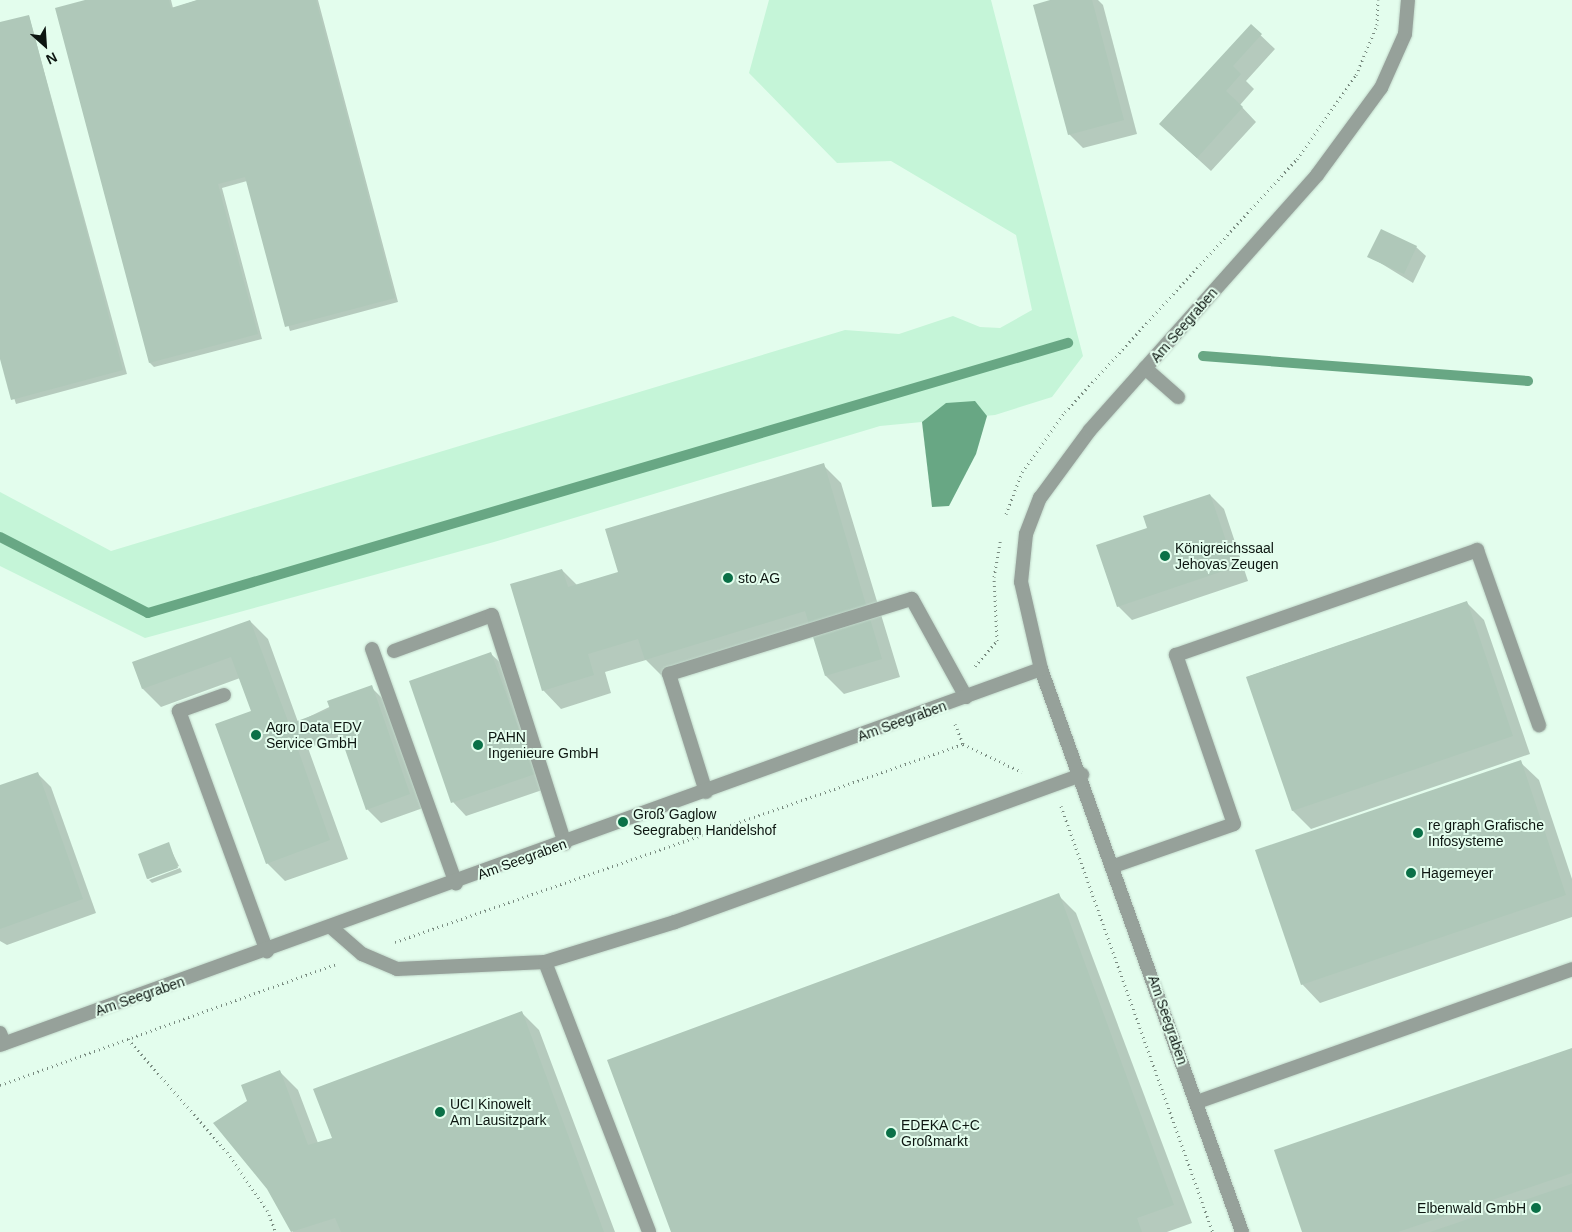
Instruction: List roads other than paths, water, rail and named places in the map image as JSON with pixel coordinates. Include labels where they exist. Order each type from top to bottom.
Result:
[{"type":"street","name":"Am Seegraben","points":[[1242,1232],[1082,775],[1041,669],[1021,582],[1026,534],[1040,498],[1061,466],[1317,174],[1381,88],[1405,34],[1408,0]]},
{"type":"street","points":[[1146,368],[1178,397]]},
{"type":"street","points":[[1114,866],[1234,824],[1176,656],[1477,550],[1538,725]]},
{"type":"street","points":[[706,792],[669,674],[912,599],[966,697]]},
{"type":"street","points":[[394,651],[492,614],[565,844]]},
{"type":"street","points":[[372,649],[456,883]]},
{"type":"street","name":"Am Seegraben","points":[[1,1040],[332,928],[1041,669]]},
{"type":"street","points":[[224,695],[179,711],[267,951]]},
{"type":"street","points":[[332,928],[362,954],[397,969],[545,962],[675,922],[1082,775]]},
{"type":"street","points":[[545,962],[649,1232]]},
{"type":"street","points":[[1197,1102],[1572,970]]},
{"type":"waterway","points":[[0,537],[148,613],[1068,343]]},
{"type":"waterway","points":[[1203,356],[1528,381]]},
{"type":"place","name":"Königreichssaal Jehovas Zeugen","points":[[1165,556]]},
{"type":"place","name":"sto AG","points":[[728,578]]},
{"type":"place","name":"Agro Data EDV Service GmbH","points":[[256,735]]},
{"type":"place","name":"PAHN Ingenieure GmbH","points":[[478,745]]},
{"type":"place","name":"Groß Gaglow Seegraben Handelshof","points":[[623,822]]},
{"type":"place","name":"re graph Grafische Infosysteme","points":[[1418,833]]},
{"type":"place","name":"Hagemeyer","points":[[1411,873]]},
{"type":"place","name":"UCI Kinowelt Am Lausitzpark","points":[[440,1112]]},
{"type":"place","name":"EDEKA C+C Großmarkt","points":[[891,1133]]},
{"type":"place","name":"Elbenwald GmbH","points":[[1536,1208]]}]
